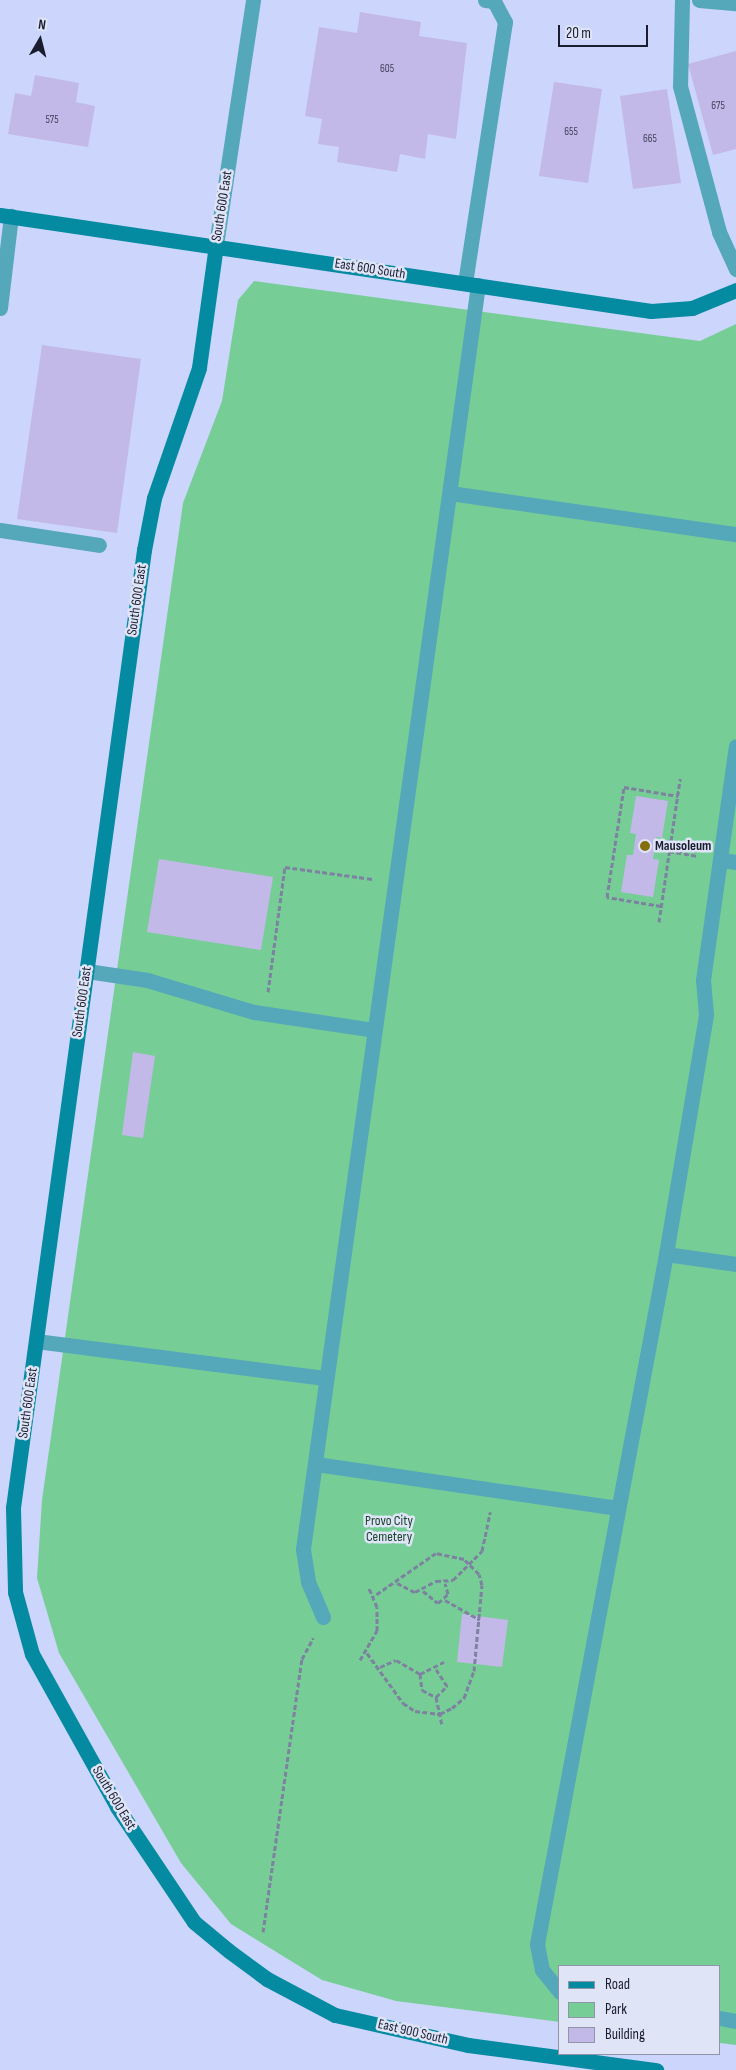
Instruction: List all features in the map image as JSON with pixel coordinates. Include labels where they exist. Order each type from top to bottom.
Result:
[{"type":"street","name":"South 600 East","points":[[229,1951],[194,1922],[117,1807],[32,1654],[15,1592],[13,1508],[144,550],[154,498],[200,368],[216,245],[254,0]]},
{"type":"street","points":[[323,1617],[308,1581],[303,1549],[316,1464],[325,1378],[450,493],[471,284],[505,22],[494,1],[485,0]]},
{"type":"street","points":[[682,0],[680,86],[719,232],[736,269]]},
{"type":"street","points":[[698,0],[736,3]]},
{"type":"street","name":"East 600 South","points":[[5,216],[216,245],[651,312],[692,308],[736,290]]},
{"type":"street","points":[[0,308],[5,216]]},
{"type":"street","points":[[450,493],[736,534]]},
{"type":"street","points":[[0,530],[99,545]]},
{"type":"street","points":[[558,1990],[542,1970],[537,1944],[616,1508],[666,1254],[706,1014],[703,980],[736,746]]},
{"type":"street","points":[[720,860],[736,862]]},
{"type":"street","points":[[87,971],[147,980],[265,1014],[374,1030]]},
{"type":"street","points":[[666,1254],[736,1264]]},
{"type":"street","points":[[36,1341],[325,1378]]},
{"type":"street","points":[[316,1464],[616,1508]]},
{"type":"street","name":"East 900 South","points":[[229,1951],[267,1979],[335,2014],[468,2045],[615,2067],[656,2070]]},
{"type":"street","points":[[721,2018],[736,2021]]},
{"type":"path","points":[[659,922],[680,779]]},
{"type":"path","points":[[661,906],[607,897],[624,787],[678,796]]},
{"type":"path","points":[[670,851],[720,860]]},
{"type":"path","points":[[265,1014],[284,867],[395,882]]},
{"type":"path","points":[[397,1583],[406,1591],[422,1591],[436,1581],[445,1583],[471,1565],[486,1541],[493,1489]]},
{"type":"path","points":[[367,1653],[380,1667],[403,1703],[415,1711],[440,1714],[464,1698],[474,1671],[482,1585],[471,1565],[452,1554],[436,1553],[424,1557],[397,1583],[374,1596]]},
{"type":"path","points":[[445,1583],[445,1600]]},
{"type":"path","points":[[360,1660],[367,1653],[377,1631],[374,1596],[370,1588]]},
{"type":"path","points":[[422,1591],[431,1602],[445,1600],[480,1620]]},
{"type":"path","points":[[263,1932],[302,1660],[323,1617]]},
{"type":"path","points":[[380,1667],[396,1660],[420,1674],[436,1669],[444,1662]]},
{"type":"path","points":[[436,1669],[447,1686],[436,1697]]},
{"type":"path","points":[[420,1674],[422,1690],[436,1697]]},
{"type":"path","points":[[436,1697],[442,1726]]},
{"type":"green space","name":"Provo City Cemetery","points":[[254,281],[700,341],[736,324],[736,2045],[721,2043],[721,1965],[558,1965],[558,2022],[396,2001],[322,1980],[231,1924],[181,1863],[59,1653],[37,1578],[42,1500],[183,503],[222,401],[238,300]]},
{"type":"building","points":[[360,12],[421,22],[419,36],[467,43],[456,139],[428,134],[425,159],[400,154],[397,172],[337,162],[339,147],[318,144],[322,119],[305,116],[319,27],[357,33]]},
{"type":"building","points":[[736,51],[736,149],[713,155],[688,64]]},
{"type":"building","points":[[35,75],[79,83],[76,102],[95,106],[88,147],[8,134],[15,93],[31,96]]},
{"type":"building","points":[[554,82],[602,89],[588,183],[539,176]]},
{"type":"building","points":[[667,89],[681,183],[633,189],[620,96]]},
{"type":"building","points":[[42,345],[141,359],[117,533],[17,519]]},
{"type":"building","name":"Mausoleum","points":[[636,796],[668,801],[662,838],[656,837],[653,859],[659,860],[653,897],[621,892],[627,855],[633,855],[636,834],[630,833]]},
{"type":"building","points":[[159,859],[273,877],[261,950],[147,932]]},
{"type":"building","points":[[133,1052],[155,1056],[143,1138],[122,1135]]},
{"type":"building","points":[[462,1614],[508,1620],[502,1667],[457,1662]]},
{"type":"place","name":"Mausoleum","points":[[645,846]]}]
